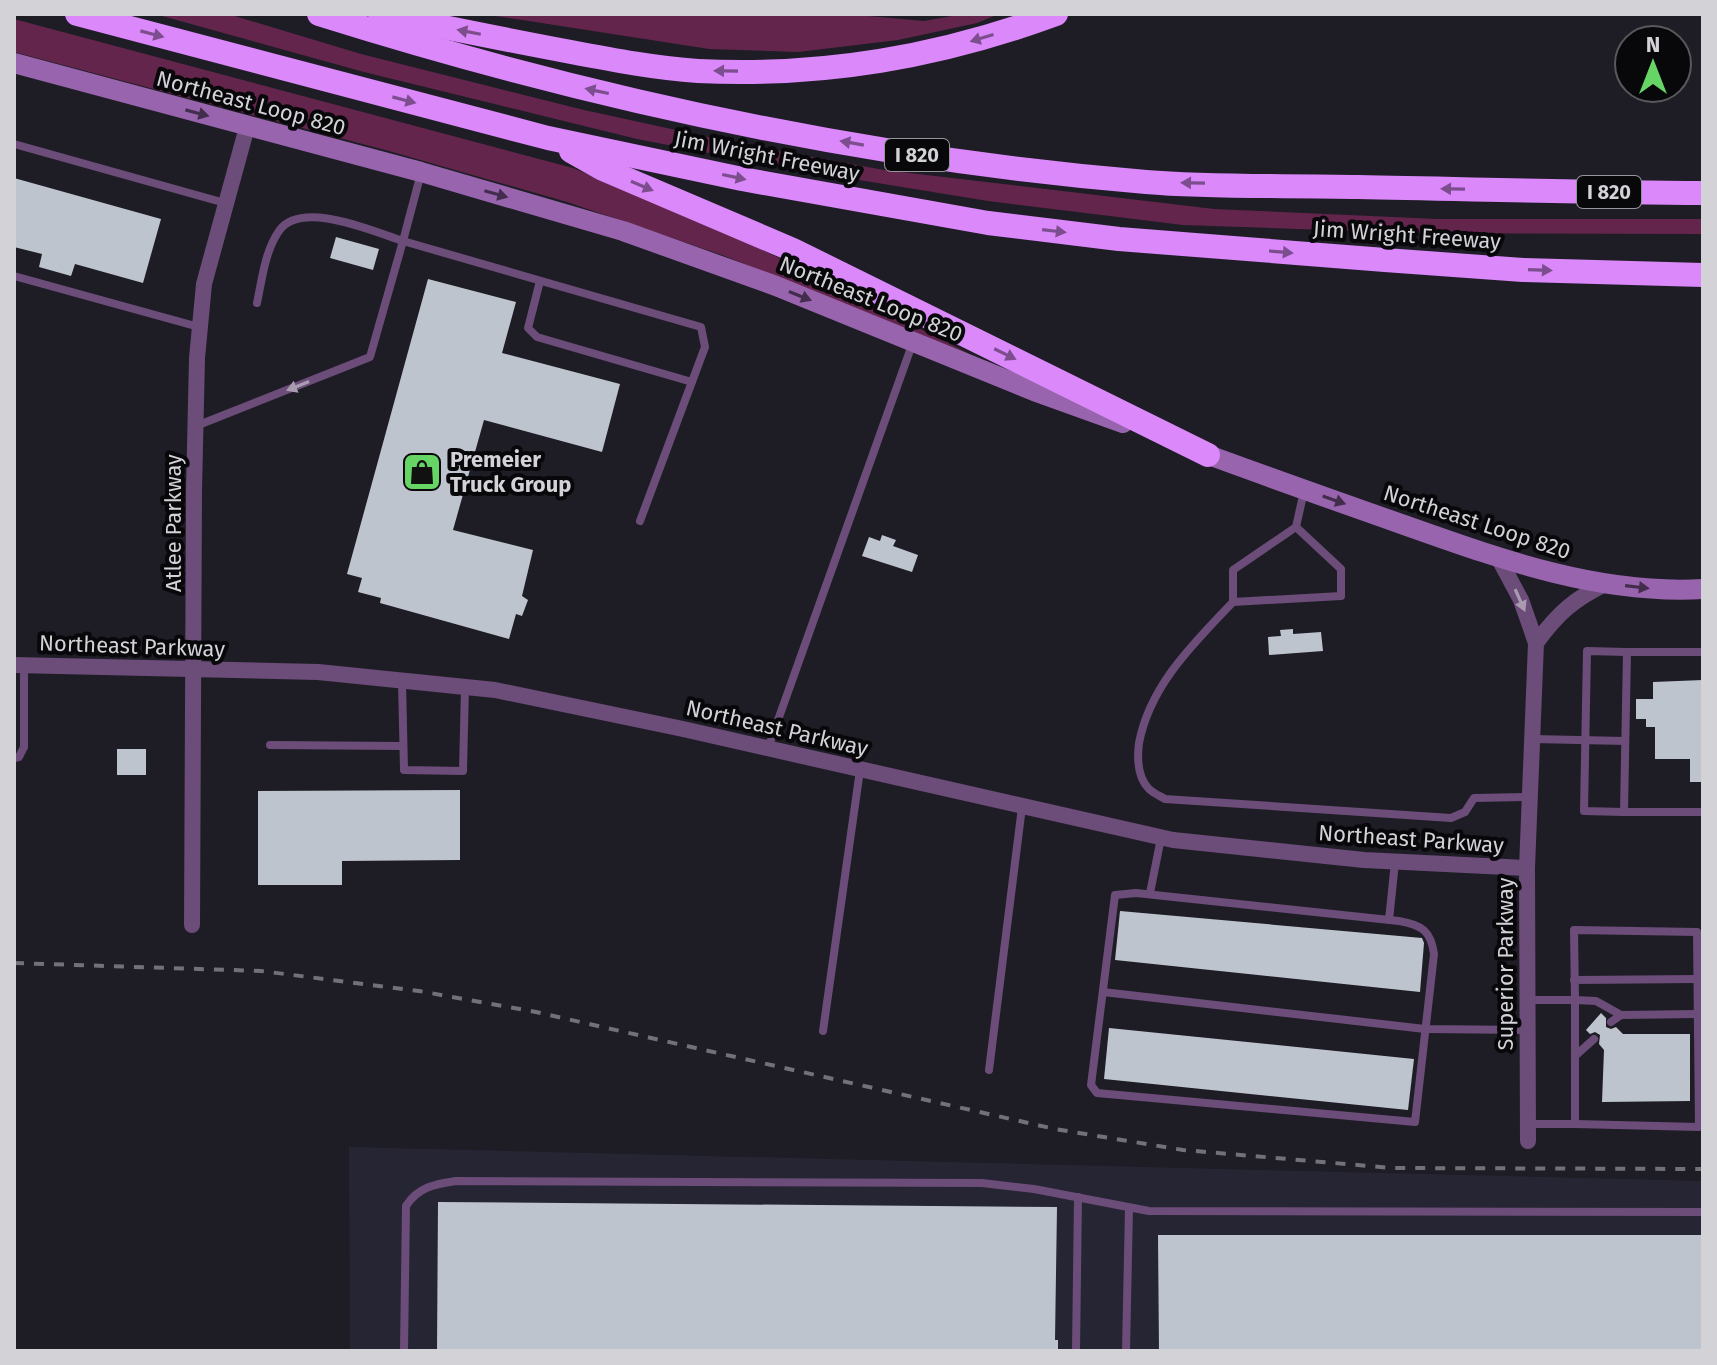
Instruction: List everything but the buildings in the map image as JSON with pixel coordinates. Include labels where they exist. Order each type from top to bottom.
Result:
[{"type":"highway","name":"Jim Wright Freeway","points":[[77,14],[548,138],[742,179],[1048,231],[1523,270],[1703,275]]},
{"type":"highway","name":"Jim Wright Freeway","points":[[319,14],[436,51],[549,81],[747,124],[917,155],[1149,183],[1698,192]]},
{"type":"highway","points":[[380,14],[627,63],[696,71],[756,72],[853,67],[897,59],[964,44],[1056,14]]},
{"type":"highway","points":[[548,138],[603,169],[793,250],[1208,455]]},
{"type":"main road","name":"Northeast Loop 820","points":[[14,63],[421,172],[623,231],[776,286],[1034,391],[1499,559],[1568,578],[1656,589],[1703,589]]},
{"type":"street","name":"Atlee Parkway","points":[[192,925],[196,426],[200,327],[204,284],[247,127]]},
{"type":"street","points":[[1499,559],[1521,600],[1536,643]]},
{"type":"street","points":[[1536,643],[1571,603],[1607,583]]},
{"type":"street","name":"Superior Parkway","points":[[1528,1141],[1527,868],[1536,643]]},
{"type":"street","name":"Northeast Parkway","points":[[19,665],[318,672],[495,690],[1162,837],[1395,862],[1527,868]]},
{"type":"lane","points":[[14,144],[225,203]]},
{"type":"lane","points":[[196,426],[370,357],[421,172]]},
{"type":"lane","points":[[257,303],[269,249],[278,231],[293,220],[321,216],[701,327],[705,347],[640,521]]},
{"type":"lane","points":[[14,276],[200,327]]},
{"type":"lane","points":[[540,281],[528,328],[537,337],[692,382]]},
{"type":"lane","points":[[768,749],[913,342]]},
{"type":"lane","points":[[1304,490],[1296,527],[1233,570],[1233,602],[1169,674],[1152,703],[1142,730],[1137,758],[1139,772],[1148,788],[1165,799],[1451,818],[1465,812],[1474,798],[1530,797]]},
{"type":"lane","points":[[1233,602],[1341,596],[1341,569],[1296,527]]},
{"type":"lane","points":[[1703,652],[1587,651],[1584,740],[1584,811],[1703,812]]},
{"type":"lane","points":[[1624,812],[1627,652]]},
{"type":"lane","points":[[14,758],[19,757],[24,747],[19,665]]},
{"type":"lane","points":[[402,680],[404,770],[463,771],[465,687]]},
{"type":"lane","points":[[1532,739],[1625,741]]},
{"type":"lane","points":[[270,745],[403,746]]},
{"type":"lane","points":[[823,1031],[860,770]]},
{"type":"lane","points":[[989,1070],[1022,807]]},
{"type":"lane","points":[[1150,893],[1162,837]]},
{"type":"lane","points":[[1389,920],[1395,862]]},
{"type":"lane","points":[[1150,893],[1412,923],[1425,929],[1432,938],[1434,954],[1415,1122],[1097,1093],[1091,1085],[1115,895],[1150,893]]},
{"type":"lane","points":[[1528,1124],[1699,1127],[1697,932],[1574,930],[1575,1124]]},
{"type":"lane","points":[[1574,980],[1698,979]]},
{"type":"lane","points":[[1103,992],[1425,1029],[1527,1030]]},
{"type":"lane","points":[[1527,1000],[1596,1001],[1621,1015],[1698,1014]]},
{"type":"lane","points":[[1611,1022],[1621,1015]]},
{"type":"lane","points":[[1575,1056],[1594,1039]]},
{"type":"lane","points":[[404,1351],[406,1206],[421,1190],[456,1181],[982,1183],[1149,1211],[1703,1212]]},
{"type":"lane","points":[[1076,1351],[1078,1197]]},
{"type":"lane","points":[[1126,1351],[1129,1208]]},
{"type":"shaded area","points":[[155,14],[228,14],[361,54],[584,110],[731,142],[884,170],[1214,209],[1437,219],[1703,219],[1703,234],[1415,233],[1183,225],[988,201],[798,170],[637,139],[364,72]]},
{"type":"shaded area","points":[[483,14],[846,14],[924,21],[963,14],[999,14],[977,23],[898,40],[798,52],[709,49]]},
{"type":"shaded area","points":[[14,19],[573,168],[749,243],[970,354],[722,255],[567,202],[389,151],[14,52]]},
{"type":"shaded area","points":[[349,1147],[1703,1181],[1703,1351],[350,1351]]},
{"type":"railway","points":[[14,963],[261,971],[419,991],[536,1012],[1055,1129],[1183,1150],[1392,1168],[1703,1169]]},
{"type":"place","name":"Premeier Truck Group","points":[[422,472]]}]
